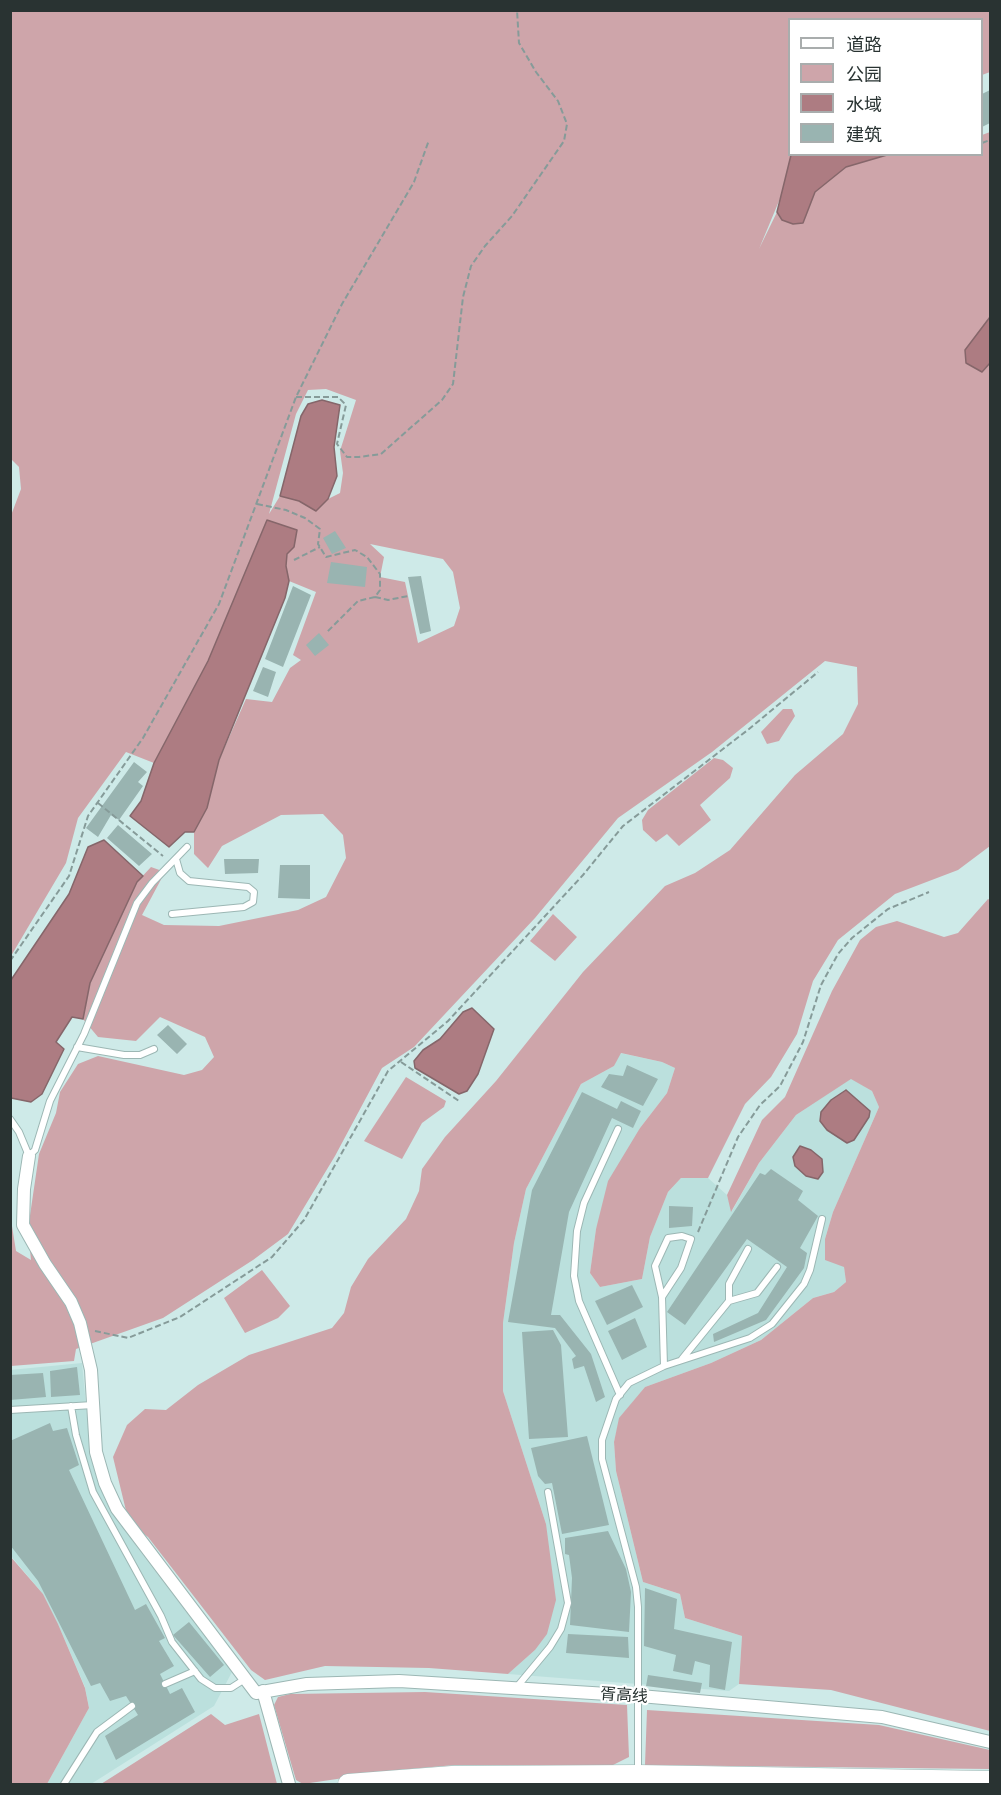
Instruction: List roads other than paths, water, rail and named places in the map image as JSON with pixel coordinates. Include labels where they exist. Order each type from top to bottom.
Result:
[{"type":"main road","points":[[348,1785],[452,1776],[638,1775],[990,1781]]},
{"type":"street","points":[[29,1156],[24,1189],[23,1225],[45,1264],[71,1302],[80,1323],[90,1370],[96,1452],[117,1509],[245,1679],[259,1692],[290,1785]]},
{"type":"street","name":"胥高线","points":[[259,1692],[307,1684],[399,1681],[640,1696],[882,1717],[990,1742]]},
{"type":"lane","points":[[10,1119],[20,1132],[29,1156],[35,1150],[50,1101],[77,1047],[137,903],[188,847]]},
{"type":"lane","points":[[172,914],[244,907],[254,902],[254,892],[248,887],[189,881],[180,873],[176,859]]},
{"type":"lane","points":[[77,1047],[140,1055],[154,1049]]},
{"type":"lane","points":[[618,1129],[584,1203],[577,1231],[574,1276],[579,1301],[620,1395]]},
{"type":"lane","points":[[638,1775],[640,1696],[636,1587],[602,1459],[602,1440],[620,1395],[629,1383],[664,1366],[750,1338],[772,1324],[804,1284],[810,1270],[822,1219]]},
{"type":"lane","points":[[662,1297],[681,1268],[691,1239],[682,1236],[668,1238],[660,1250],[655,1266],[662,1297],[664,1366]]},
{"type":"lane","points":[[729,1301],[729,1284],[748,1249]]},
{"type":"lane","points":[[681,1360],[729,1301],[757,1293],[777,1267]]},
{"type":"lane","points":[[10,1410],[93,1405]]},
{"type":"lane","points":[[71,1406],[76,1435],[93,1492],[161,1616],[172,1642],[201,1679],[215,1688],[231,1688],[245,1679]]},
{"type":"lane","points":[[516,1688],[550,1647],[561,1629],[568,1603],[548,1492]]},
{"type":"lane","points":[[165,1684],[195,1671]]},
{"type":"lane","points":[[64,1785],[96,1732],[132,1706]]},
{"type":"water","points":[[791,156],[884,156],[846,167],[815,192],[803,223],[793,224],[782,220],[777,212]]},
{"type":"water","points":[[990,317],[990,363],[982,372],[966,363],[965,350]]},
{"type":"water","points":[[322,400],[340,405],[334,447],[337,476],[328,499],[316,511],[299,501],[280,496],[301,416],[308,404]]},
{"type":"water","points":[[267,520],[297,530],[294,547],[287,554],[286,566],[289,581],[285,598],[219,760],[207,808],[194,832],[185,832],[169,847],[130,816],[141,801],[154,763],[208,661]]},
{"type":"water","points":[[104,840],[143,876],[137,882],[90,983],[83,1019],[72,1017],[56,1042],[64,1049],[42,1094],[31,1102],[11,1098],[11,980],[69,894],[88,847]]},
{"type":"water","points":[[472,1008],[494,1029],[478,1074],[467,1091],[459,1094],[415,1068],[414,1061],[423,1050],[440,1039],[463,1012]]},
{"type":"water","points":[[846,1090],[870,1111],[869,1117],[854,1140],[847,1143],[827,1130],[820,1121],[821,1112],[831,1100]]},
{"type":"water","points":[[800,1146],[811,1150],[822,1159],[823,1172],[818,1179],[806,1176],[795,1166],[793,1157]]}]
